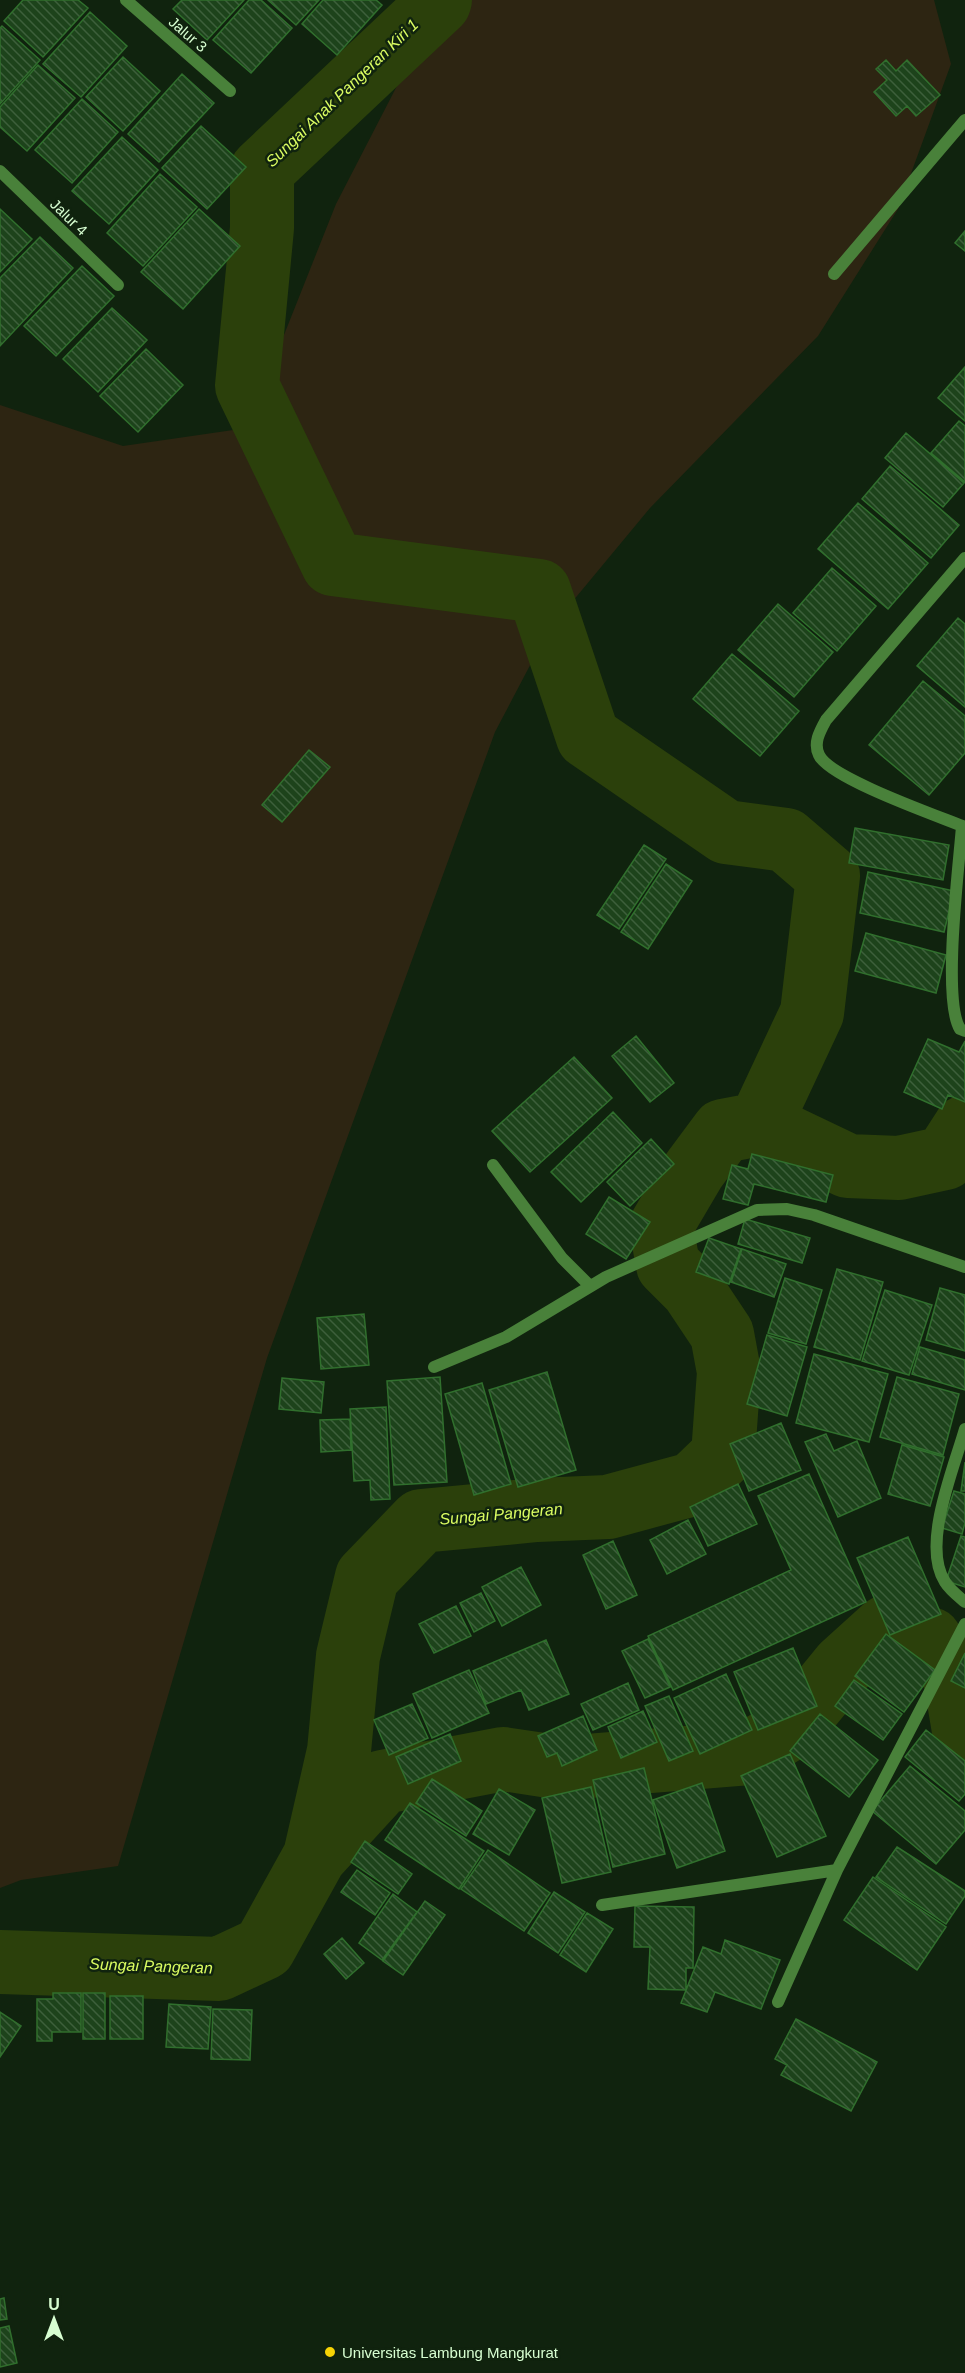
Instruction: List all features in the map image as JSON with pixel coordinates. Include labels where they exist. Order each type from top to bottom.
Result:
[{"type":"street","name":"Jalur 3","points":[[126,0],[230,91]]},
{"type":"street","points":[[834,274],[965,120]]},
{"type":"street","name":"Jalur 4","points":[[0,171],[118,285]]},
{"type":"street","points":[[962,1030],[955,1017],[951,979],[963,826],[836,772],[819,758],[816,747],[826,720],[965,558]]},
{"type":"street","points":[[493,1165],[562,1258],[590,1286]]},
{"type":"street","points":[[434,1367],[506,1337],[606,1276],[757,1210],[787,1209],[814,1215],[965,1267]]},
{"type":"street","points":[[965,1429],[940,1512],[937,1538],[937,1557],[944,1581],[965,1602]]},
{"type":"street","points":[[778,2002],[837,1870],[965,1624]]},
{"type":"street","points":[[602,1905],[837,1870]]},
{"type":"shaded area","points":[[463,0],[934,0],[951,64],[898,209],[818,336],[650,508],[548,631],[495,732],[267,1358],[118,1866],[21,1880],[0,1888],[0,405],[123,446],[247,428],[336,204],[415,51]]},
{"type":"building","points":[[23,0],[78,0],[88,8],[43,57],[4,21]]},
{"type":"building","points":[[182,0],[244,0],[207,40],[173,9]]},
{"type":"building","points":[[249,0],[261,0],[292,28],[251,73],[213,40]]},
{"type":"building","points":[[268,0],[319,0],[296,25]]},
{"type":"building","points":[[323,0],[376,0],[382,5],[337,55],[302,24]]},
{"type":"building","points":[[90,12],[127,46],[81,97],[43,64]]},
{"type":"building","points":[[2,26],[40,60],[0,104],[0,28]]},
{"type":"building","points":[[123,57],[160,91],[123,131],[86,97]]},
{"type":"building","points":[[886,60],[896,71],[907,60],[940,95],[916,116],[907,106],[896,116],[874,92],[887,80],[876,69]]},
{"type":"building","points":[[38,65],[75,98],[27,151],[0,127],[0,107]]},
{"type":"building","points":[[182,74],[214,103],[159,162],[128,134]]},
{"type":"building","points":[[82,99],[118,132],[72,183],[35,150]]},
{"type":"building","points":[[201,126],[246,167],[207,209],[162,168]]},
{"type":"building","points":[[122,137],[158,170],[109,224],[72,191]]},
{"type":"building","points":[[160,174],[197,207],[143,266],[107,233]]},
{"type":"building","points":[[0,209],[32,239],[0,272]]},
{"type":"building","points":[[199,209],[240,246],[183,309],[141,272]]},
{"type":"building","points":[[965,231],[965,251],[955,243]]},
{"type":"building","points":[[40,237],[73,268],[0,346],[0,278]]},
{"type":"building","points":[[82,266],[114,296],[56,356],[24,326]]},
{"type":"building","points":[[112,308],[147,340],[98,392],[63,359]]},
{"type":"building","points":[[146,349],[183,385],[138,432],[100,396]]},
{"type":"building","points":[[965,367],[965,421],[938,398]]},
{"type":"building","points":[[959,421],[965,426],[965,482],[931,453]]},
{"type":"building","points":[[906,433],[964,483],[943,507],[885,458]]},
{"type":"building","points":[[890,466],[959,525],[931,558],[862,499]]},
{"type":"building","points":[[858,503],[928,563],[888,609],[818,549]]},
{"type":"building","points":[[832,568],[876,606],[837,651],[793,613]]},
{"type":"building","points":[[778,604],[833,652],[794,697],[738,650]]},
{"type":"building","points":[[958,618],[965,624],[965,707],[917,666]]},
{"type":"building","points":[[732,654],[799,711],[760,756],[693,699]]},
{"type":"building","points":[[923,681],[965,716],[965,753],[929,795],[869,745]]},
{"type":"building","points":[[309,750],[330,767],[282,822],[262,805]]},
{"type":"building","points":[[855,828],[949,845],[943,880],[849,863]]},
{"type":"building","points":[[644,845],[666,859],[619,929],[597,915]]},
{"type":"building","points":[[666,864],[692,881],[648,949],[621,932]]},
{"type":"building","points":[[868,872],[954,891],[944,932],[860,913]]},
{"type":"building","points":[[866,933],[946,955],[936,993],[855,971]]},
{"type":"building","points":[[636,1036],[674,1083],[650,1102],[612,1056]]},
{"type":"building","points":[[928,1039],[959,1052],[965,1041],[965,1102],[948,1095],[942,1109],[904,1092]]},
{"type":"building","points":[[574,1057],[612,1098],[530,1172],[492,1131]]},
{"type":"building","points":[[613,1112],[642,1143],[581,1202],[551,1172]]},
{"type":"building","points":[[651,1139],[674,1164],[630,1206],[607,1182]]},
{"type":"building","points":[[752,1154],[833,1175],[826,1202],[754,1184],[748,1205],[723,1199],[732,1165],[748,1169]]},
{"type":"building","points":[[609,1197],[650,1222],[626,1259],[586,1234]]},
{"type":"building","points":[[745,1219],[810,1238],[802,1263],[738,1244]]},
{"type":"building","points":[[709,1238],[741,1249],[729,1284],[696,1272]]},
{"type":"building","points":[[742,1249],[786,1264],[774,1297],[731,1282]]},
{"type":"building","points":[[837,1269],[883,1282],[860,1360],[814,1347]]},
{"type":"building","points":[[785,1278],[822,1290],[806,1344],[768,1333]]},
{"type":"building","points":[[940,1288],[965,1295],[965,1351],[926,1340]]},
{"type":"building","points":[[885,1290],[932,1305],[909,1375],[862,1361]]},
{"type":"building","points":[[364,1314],[369,1365],[321,1369],[317,1318]]},
{"type":"building","points":[[767,1335],[807,1347],[787,1416],[747,1404]]},
{"type":"building","points":[[920,1347],[965,1360],[965,1390],[912,1374]]},
{"type":"building","points":[[814,1354],[888,1374],[869,1442],[796,1423]]},
{"type":"building","points":[[547,1372],[576,1470],[518,1487],[489,1390]]},
{"type":"building","points":[[440,1377],[447,1482],[394,1485],[387,1381]]},
{"type":"building","points":[[897,1377],[959,1394],[943,1455],[880,1437]]},
{"type":"building","points":[[282,1378],[324,1382],[321,1413],[279,1409]]},
{"type":"building","points":[[482,1383],[511,1484],[474,1495],[445,1394]]},
{"type":"building","points":[[386,1407],[390,1499],[371,1500],[370,1480],[354,1481],[350,1409]]},
{"type":"building","points":[[350,1419],[351,1450],[321,1452],[320,1420]]},
{"type":"building","points":[[781,1423],[801,1470],[749,1491],[730,1444]]},
{"type":"building","points":[[826,1434],[834,1451],[857,1441],[881,1498],[838,1517],[805,1442]]},
{"type":"building","points":[[902,1445],[944,1457],[930,1506],[888,1494]]},
{"type":"building","points":[[965,1462],[965,1491],[961,1491]]},
{"type":"building","points":[[809,1474],[866,1602],[673,1690],[648,1636],[791,1570],[758,1496]]},
{"type":"building","points":[[738,1484],[757,1524],[708,1546],[690,1507]]},
{"type":"building","points":[[954,1491],[965,1494],[965,1523],[962,1534],[942,1528]]},
{"type":"building","points":[[688,1520],[706,1554],[667,1574],[650,1540]]},
{"type":"building","points":[[961,1536],[965,1537],[965,1587],[946,1581]]},
{"type":"building","points":[[908,1537],[941,1614],[890,1635],[857,1558]]},
{"type":"building","points":[[613,1541],[637,1595],[606,1609],[583,1555]]},
{"type":"building","points":[[521,1567],[541,1605],[502,1626],[482,1587]]},
{"type":"building","points":[[481,1593],[495,1621],[474,1632],[460,1603]]},
{"type":"building","points":[[456,1606],[471,1636],[434,1653],[419,1624]]},
{"type":"building","points":[[886,1634],[935,1670],[904,1712],[855,1676]]},
{"type":"building","points":[[648,1639],[670,1687],[645,1698],[622,1651]]},
{"type":"building","points":[[546,1640],[569,1694],[529,1710],[521,1690],[486,1704],[473,1671]]},
{"type":"building","points":[[793,1648],[817,1706],[758,1730],[734,1672]]},
{"type":"building","points":[[965,1653],[965,1688],[951,1681]]},
{"type":"building","points":[[469,1670],[489,1713],[432,1738],[413,1694]]},
{"type":"building","points":[[726,1674],[752,1730],[700,1754],[674,1698]]},
{"type":"building","points":[[854,1680],[902,1714],[883,1740],[835,1706]]},
{"type":"building","points":[[628,1683],[639,1710],[593,1730],[581,1704]]},
{"type":"building","points":[[669,1696],[693,1751],[669,1761],[645,1706]]},
{"type":"building","points":[[412,1704],[428,1738],[389,1755],[374,1720]]},
{"type":"building","points":[[643,1711],[657,1742],[621,1758],[608,1727]]},
{"type":"building","points":[[820,1714],[878,1760],[849,1797],[790,1751]]},
{"type":"building","points":[[583,1716],[597,1750],[562,1766],[557,1753],[547,1757],[538,1736]]},
{"type":"building","points":[[926,1730],[965,1761],[965,1794],[959,1801],[905,1757]]},
{"type":"building","points":[[450,1734],[461,1761],[408,1784],[396,1757]]},
{"type":"building","points":[[790,1754],[826,1836],[777,1857],[741,1776]]},
{"type":"building","points":[[910,1766],[965,1811],[965,1830],[936,1864],[872,1811]]},
{"type":"building","points":[[644,1768],[665,1854],[613,1867],[593,1780]]},
{"type":"building","points":[[432,1779],[482,1811],[466,1836],[416,1803]]},
{"type":"building","points":[[702,1783],[725,1851],[677,1868],[653,1800]]},
{"type":"building","points":[[591,1787],[611,1872],[562,1883],[542,1798]]},
{"type":"building","points":[[499,1789],[535,1810],[509,1855],[473,1834]]},
{"type":"building","points":[[410,1803],[484,1851],[459,1889],[385,1840]]},
{"type":"building","points":[[365,1841],[412,1874],[398,1894],[351,1862]]},
{"type":"building","points":[[897,1847],[965,1891],[965,1896],[946,1924],[876,1877]]},
{"type":"building","points":[[488,1850],[550,1893],[524,1931],[461,1889]]},
{"type":"building","points":[[357,1870],[390,1893],[375,1915],[341,1892]]},
{"type":"building","points":[[873,1877],[946,1927],[917,1970],[844,1920]]},
{"type":"building","points":[[554,1892],[585,1912],[558,1953],[528,1933]]},
{"type":"building","points":[[393,1894],[417,1912],[382,1960],[359,1943]]},
{"type":"building","points":[[425,1901],[445,1915],[403,1975],[383,1961]]},
{"type":"building","points":[[635,1906],[694,1907],[693,1968],[686,1968],[686,1990],[648,1989],[650,1947],[634,1947]]},
{"type":"building","points":[[587,1913],[613,1929],[586,1972],[560,1955]]},
{"type":"building","points":[[342,1938],[364,1963],[346,1979],[324,1954]]},
{"type":"building","points":[[725,1940],[780,1960],[761,2009],[715,1992],[707,2012],[681,2003],[703,1947],[721,1954]]},
{"type":"building","points":[[53,1993],[81,1993],[81,2032],[52,2032],[52,2041],[37,2041],[37,1999],[53,1999]]},
{"type":"building","points":[[83,1993],[105,1993],[105,2039],[83,2039]]},
{"type":"building","points":[[110,1996],[143,1996],[143,2039],[110,2039]]},
{"type":"building","points":[[169,2004],[211,2007],[208,2049],[166,2047]]},
{"type":"building","points":[[213,2009],[252,2010],[250,2060],[211,2059]]},
{"type":"building","points":[[0,2012],[21,2026],[0,2057]]},
{"type":"building","points":[[796,2019],[877,2062],[851,2111],[781,2075],[787,2065],[775,2059]]},
{"type":"building","points":[[4,2298],[7,2319],[0,2320],[0,2299]]},
{"type":"building","points":[[9,2326],[17,2363],[0,2367],[0,2328]]},
{"type":"waterway","name":"Sungai Anak Pangeran Kiri 1","points":[[440,0],[262,170],[262,228],[247,386],[333,564],[539,591],[588,737],[726,832],[786,840],[828,876],[812,1013],[760,1124]]},
{"type":"waterway","points":[[760,1124],[848,1166],[899,1168],[945,1158],[965,1127]]},
{"type":"waterway","name":"Sungai Pangeran","points":[[0,1962],[219,1969],[264,1948],[315,1856],[339,1751],[348,1656],[367,1577],[421,1521],[537,1510],[608,1507],[693,1484],[723,1455],[729,1372],[722,1334],[692,1289],[668,1265],[661,1226],[694,1170],[723,1131],[760,1124]]},
{"type":"waterway","points":[[317,1854],[383,1782],[503,1759],[563,1768],[749,1753],[794,1726],[843,1666],[885,1628],[930,1639],[955,1677],[965,1737]]},
{"type":"place","name":"Universitas Lambung Mangkurat","points":[[330,2352]]}]
